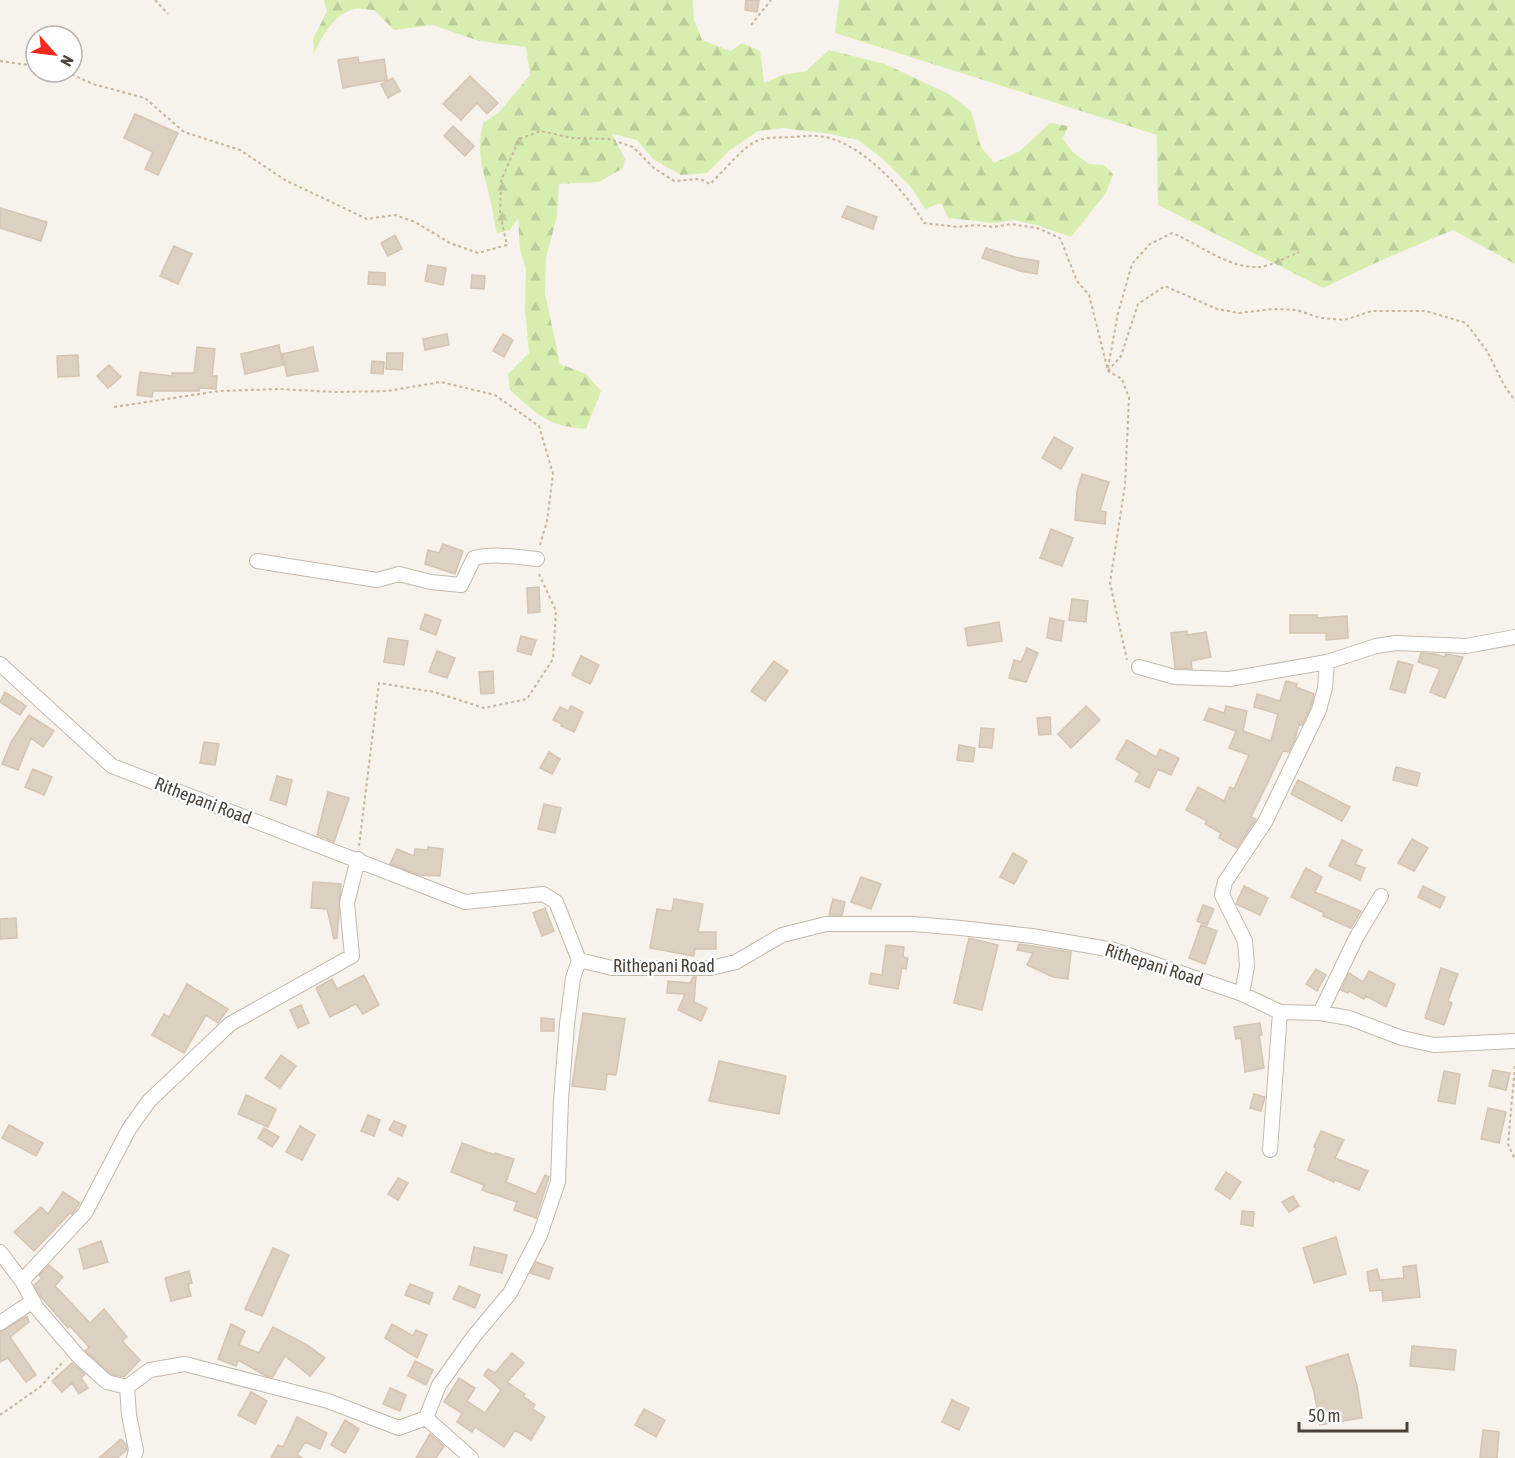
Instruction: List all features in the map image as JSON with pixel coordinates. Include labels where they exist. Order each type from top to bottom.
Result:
[{"type":"street","points":[[258,561],[377,580],[399,574],[432,582],[461,585],[474,558],[508,556],[537,559]]},
{"type":"street","points":[[1140,667],[1175,676],[1230,679],[1326,662],[1376,646],[1396,643],[1466,646],[1515,637]]},
{"type":"street","points":[[1242,994],[1247,966],[1245,941],[1222,895],[1225,882],[1265,822],[1319,710],[1325,688],[1326,662]]},
{"type":"street","name":"Rithepani Road","points":[[0,664],[112,766],[465,902],[543,894],[556,902],[579,960],[612,968],[711,968],[736,962],[782,934],[826,924],[913,924],[1032,936],[1114,950],[1242,994],[1280,1012],[1320,1013],[1349,1018],[1402,1038],[1434,1045],[1515,1041]]},
{"type":"street","points":[[22,1281],[85,1213],[129,1129],[149,1101],[230,1024],[352,956],[347,903],[358,859]]},
{"type":"street","points":[[1320,1013],[1356,938],[1381,896]]},
{"type":"street","points":[[127,1387],[150,1370],[185,1364],[328,1401],[399,1428],[426,1418],[439,1386],[474,1336],[510,1293],[540,1235],[558,1182],[567,1024],[573,978],[579,960]]},
{"type":"street","points":[[1270,1150],[1280,1012]]},
{"type":"street","points":[[0,1252],[22,1281],[36,1307],[74,1350],[107,1382],[127,1387]]},
{"type":"street","points":[[0,1323],[33,1301]]},
{"type":"street","points":[[127,1387],[129,1415],[136,1450],[134,1458]]},
{"type":"street","points":[[426,1418],[471,1458]]},
{"type":"path","points":[[155,0],[168,14]]},
{"type":"path","points":[[751,25],[771,0]]},
{"type":"path","points":[[0,61],[24,64]]},
{"type":"path","points":[[84,80],[145,98],[184,132],[240,150],[285,180],[367,219],[395,215],[415,222],[450,243],[478,252],[507,245],[500,214],[501,181],[519,139],[541,131],[572,138],[609,139],[633,147],[654,168],[674,181],[700,179],[710,184],[749,145],[764,138],[819,135],[856,150],[868,159],[902,192],[924,223],[958,227],[976,225],[994,227],[1011,224],[1037,228],[1060,238],[1077,281],[1089,295],[1108,371],[1122,380],[1129,398],[1125,485],[1110,583],[1125,659],[1140,667]]},
{"type":"path","points":[[1108,371],[1118,313],[1132,264],[1150,244],[1172,232],[1230,263],[1260,267],[1299,252]]},
{"type":"path","points":[[1108,371],[1121,356],[1138,304],[1165,286],[1217,309],[1239,313],[1273,309],[1297,310],[1320,318],[1344,320],[1371,311],[1426,311],[1466,323],[1487,351],[1504,386],[1515,401]]},
{"type":"path","points":[[114,407],[219,391],[279,389],[336,392],[387,391],[441,382],[495,395],[539,426],[553,474],[547,521],[535,566],[556,611],[553,659],[527,699],[484,708],[434,692],[379,683],[364,793],[358,859]]},
{"type":"path","points":[[1515,1066],[1508,1144],[1515,1160]]},
{"type":"path","points":[[0,1415],[40,1388],[74,1350]]},
{"type":"green space","points":[[324,0],[693,0],[694,20],[702,40],[731,51],[742,43],[760,51],[764,83],[782,75],[806,71],[829,50],[885,64],[949,94],[971,111],[981,147],[994,163],[1020,151],[1050,123],[1068,126],[1063,139],[1073,152],[1089,164],[1104,165],[1113,174],[1106,193],[1071,237],[1014,220],[995,223],[948,218],[941,203],[925,209],[910,186],[883,159],[858,140],[783,128],[758,131],[730,150],[707,173],[681,175],[653,159],[637,140],[612,134],[625,159],[623,168],[599,182],[559,184],[557,216],[546,258],[545,293],[560,364],[586,374],[601,391],[586,429],[561,425],[536,413],[510,390],[508,374],[529,353],[525,310],[526,268],[520,250],[518,218],[510,230],[497,233],[481,157],[480,142],[483,123],[500,111],[530,75],[526,47],[479,41],[433,25],[394,30],[374,10],[357,9],[348,11],[335,21],[325,33],[314,54],[313,39],[327,11]]},
{"type":"green space","points":[[839,0],[1515,0],[1515,264],[1453,230],[1323,288],[1158,205],[1157,135],[835,33]]},
{"type":"building","points":[[746,0],[759,0],[757,12],[745,10]]},
{"type":"building","points":[[358,57],[359,63],[384,59],[387,80],[343,88],[338,60]]},
{"type":"building","points":[[470,76],[498,103],[487,114],[477,103],[461,120],[443,104]]},
{"type":"building","points":[[393,78],[400,91],[388,98],[381,84]]},
{"type":"building","points":[[135,114],[178,133],[158,175],[145,169],[153,152],[124,138]]},
{"type":"building","points":[[453,126],[474,146],[465,156],[444,136]]},
{"type":"building","points":[[847,206],[877,217],[873,229],[842,217]]},
{"type":"building","points":[[0,208],[47,222],[41,241],[0,228]]},
{"type":"building","points":[[395,235],[402,249],[388,256],[381,243]]},
{"type":"building","points":[[174,246],[192,254],[178,284],[160,276]]},
{"type":"building","points":[[986,248],[1015,257],[1039,261],[1037,274],[1020,271],[982,258]]},
{"type":"building","points":[[428,265],[446,268],[443,285],[425,281]]},
{"type":"building","points":[[369,272],[385,273],[385,285],[368,284]]},
{"type":"building","points":[[472,275],[485,276],[484,289],[471,288]]},
{"type":"building","points":[[447,334],[449,345],[425,350],[423,339]]},
{"type":"building","points":[[503,334],[513,340],[504,357],[493,351]]},
{"type":"building","points":[[279,345],[283,365],[245,374],[241,354]]},
{"type":"building","points":[[197,347],[215,349],[212,376],[217,376],[216,389],[153,391],[152,397],[137,395],[140,372],[172,376],[172,373],[194,373]]},
{"type":"building","points":[[313,347],[318,371],[287,376],[282,354]]},
{"type":"building","points":[[387,353],[403,353],[402,370],[386,369]]},
{"type":"building","points":[[78,355],[79,376],[58,377],[57,356]]},
{"type":"building","points":[[372,361],[384,362],[383,374],[371,373]]},
{"type":"building","points":[[109,365],[121,377],[108,388],[97,376]]},
{"type":"building","points":[[1054,437],[1073,448],[1061,469],[1042,458]]},
{"type":"building","points":[[1082,474],[1109,482],[1100,511],[1106,512],[1105,524],[1075,520],[1077,491]]},
{"type":"building","points":[[1051,529],[1073,538],[1062,566],[1040,558]]},
{"type":"building","points":[[443,544],[463,551],[455,574],[425,564],[428,550],[439,553]]},
{"type":"building","points":[[539,587],[540,612],[528,613],[527,588]]},
{"type":"building","points":[[1072,599],[1088,601],[1086,622],[1069,620]]},
{"type":"building","points":[[425,614],[441,620],[436,635],[420,629]]},
{"type":"building","points":[[1290,615],[1317,615],[1317,618],[1347,616],[1348,638],[1326,640],[1326,633],[1290,633]]},
{"type":"building","points":[[1050,618],[1064,621],[1061,641],[1047,638]]},
{"type":"building","points":[[999,622],[1002,641],[968,646],[965,628]]},
{"type":"building","points":[[1187,631],[1187,635],[1206,632],[1211,657],[1191,661],[1192,669],[1175,668],[1171,633]]},
{"type":"building","points":[[521,636],[536,640],[531,655],[517,651]]},
{"type":"building","points":[[388,638],[408,641],[404,665],[384,662]]},
{"type":"building","points":[[1027,648],[1038,653],[1026,682],[1009,678],[1014,660],[1021,662]]},
{"type":"building","points":[[437,651],[455,658],[447,678],[429,672]]},
{"type":"building","points":[[1421,653],[1463,657],[1445,698],[1430,692],[1440,669],[1418,662]]},
{"type":"building","points":[[581,656],[599,665],[590,684],[572,675]]},
{"type":"building","points":[[774,661],[788,671],[765,701],[751,691]]},
{"type":"building","points":[[1398,661],[1413,665],[1405,693],[1390,689]]},
{"type":"building","points":[[493,671],[494,693],[481,694],[479,672]]},
{"type":"building","points":[[1286,681],[1297,684],[1296,687],[1314,694],[1311,707],[1302,725],[1299,724],[1289,752],[1283,751],[1251,817],[1256,819],[1237,848],[1219,838],[1221,833],[1205,824],[1207,821],[1186,810],[1198,787],[1224,801],[1230,787],[1234,789],[1249,755],[1229,748],[1236,731],[1204,720],[1209,708],[1224,713],[1226,706],[1247,711],[1243,731],[1271,741],[1278,714],[1254,707],[1257,694],[1280,701]]},
{"type":"building","points":[[5,692],[26,706],[20,715],[0,702]]},
{"type":"building","points":[[571,706],[583,712],[574,732],[553,720],[560,707],[568,711]]},
{"type":"building","points":[[1086,706],[1100,720],[1071,748],[1058,734]]},
{"type":"building","points":[[29,715],[54,731],[43,747],[31,738],[18,770],[2,764],[11,742]]},
{"type":"building","points":[[1050,717],[1051,734],[1039,735],[1037,718]]},
{"type":"building","points":[[981,728],[994,729],[992,748],[979,747]]},
{"type":"building","points":[[1127,740],[1156,757],[1160,749],[1179,758],[1171,775],[1158,769],[1149,788],[1135,781],[1140,773],[1116,759]]},
{"type":"building","points":[[204,742],[219,744],[215,765],[200,763]]},
{"type":"building","points":[[959,745],[975,748],[973,762],[957,760]]},
{"type":"building","points":[[549,752],[560,759],[552,774],[540,768]]},
{"type":"building","points":[[1396,767],[1420,773],[1417,786],[1393,780]]},
{"type":"building","points":[[33,769],[52,777],[44,795],[25,787]]},
{"type":"building","points":[[277,776],[292,780],[286,805],[270,800]]},
{"type":"building","points":[[1298,780],[1350,807],[1342,821],[1291,794]]},
{"type":"building","points":[[328,792],[349,798],[334,842],[317,835]]},
{"type":"building","points":[[544,804],[561,808],[555,833],[538,829]]},
{"type":"building","points":[[1412,839],[1428,848],[1414,871],[1398,863]]},
{"type":"building","points":[[1342,840],[1362,850],[1355,864],[1365,868],[1360,880],[1329,866]]},
{"type":"building","points":[[428,847],[443,849],[440,876],[419,875],[390,864],[397,849],[414,856],[415,849],[428,850]]},
{"type":"building","points":[[1013,853],[1027,861],[1014,884],[1000,877]]},
{"type":"building","points":[[1306,868],[1322,877],[1315,892],[1361,911],[1351,928],[1323,916],[1324,913],[1291,897]]},
{"type":"building","points":[[861,877],[881,884],[871,909],[851,902]]},
{"type":"building","points":[[313,882],[341,884],[337,938],[334,939],[327,909],[311,908]]},
{"type":"building","points":[[1244,886],[1268,898],[1260,915],[1236,904]]},
{"type":"building","points":[[1423,886],[1445,897],[1440,908],[1418,897]]},
{"type":"building","points":[[674,899],[703,904],[698,932],[716,932],[716,949],[695,949],[694,956],[650,948],[657,909],[672,911]]},
{"type":"building","points":[[833,899],[845,902],[842,915],[829,915]]},
{"type":"building","points":[[1203,905],[1214,909],[1207,925],[1197,921]]},
{"type":"building","points":[[545,908],[554,931],[542,936],[533,913]]},
{"type":"building","points":[[16,918],[17,938],[0,939],[0,919]]},
{"type":"building","points":[[1201,925],[1217,931],[1205,964],[1189,958]]},
{"type":"building","points":[[969,938],[998,945],[982,1010],[954,1003]]},
{"type":"building","points":[[1019,944],[1071,952],[1068,979],[1053,977],[1027,965],[1033,953],[1017,950]]},
{"type":"building","points":[[886,945],[904,947],[903,957],[908,958],[906,969],[902,968],[898,989],[869,984],[871,973],[882,975]]},
{"type":"building","points":[[1441,968],[1458,974],[1448,1001],[1452,1003],[1444,1025],[1425,1018]]},
{"type":"building","points":[[1316,969],[1326,975],[1317,991],[1306,984]]},
{"type":"building","points":[[1369,971],[1395,984],[1386,1007],[1366,996],[1364,999],[1349,991],[1348,993],[1341,990],[1349,973],[1363,982]]},
{"type":"building","points":[[364,975],[379,1005],[363,1014],[356,1004],[330,1017],[316,988],[332,979],[337,989]]},
{"type":"building","points":[[693,977],[696,977],[694,1002],[707,1008],[701,1021],[678,1010],[685,994],[667,993],[668,981],[690,983]]},
{"type":"building","points":[[187,984],[228,1009],[218,1023],[206,1015],[184,1053],[152,1035],[164,1014],[169,1017]]},
{"type":"building","points":[[301,1005],[309,1023],[298,1028],[290,1010]]},
{"type":"building","points":[[583,1013],[625,1019],[616,1075],[607,1074],[605,1090],[572,1086]]},
{"type":"building","points":[[541,1018],[554,1019],[554,1031],[541,1031]]},
{"type":"building","points":[[1260,1023],[1262,1035],[1259,1035],[1264,1068],[1245,1072],[1241,1038],[1236,1039],[1234,1027]]},
{"type":"building","points":[[281,1055],[296,1066],[280,1088],[265,1078]]},
{"type":"building","points":[[719,1061],[786,1076],[779,1114],[709,1101]]},
{"type":"building","points":[[1493,1070],[1510,1073],[1506,1090],[1489,1086]]},
{"type":"building","points":[[1444,1071],[1460,1074],[1455,1104],[1438,1101]]},
{"type":"building","points":[[1254,1094],[1265,1097],[1261,1111],[1250,1108]]},
{"type":"building","points":[[246,1095],[276,1109],[268,1127],[238,1114]]},
{"type":"building","points":[[1488,1108],[1506,1112],[1499,1143],[1481,1139]]},
{"type":"building","points":[[368,1115],[380,1120],[374,1136],[361,1131]]},
{"type":"building","points":[[394,1121],[406,1126],[402,1136],[389,1130]]},
{"type":"building","points":[[9,1125],[43,1143],[36,1156],[2,1138]]},
{"type":"building","points":[[300,1126],[315,1135],[302,1160],[286,1152]]},
{"type":"building","points":[[264,1128],[279,1137],[272,1147],[258,1138]]},
{"type":"building","points":[[1321,1131],[1344,1140],[1335,1158],[1368,1171],[1359,1190],[1308,1170]]},
{"type":"building","points":[[462,1143],[514,1159],[506,1182],[536,1194],[545,1175],[549,1177],[536,1218],[514,1210],[517,1202],[482,1190],[484,1185],[451,1172]]},
{"type":"building","points":[[1226,1172],[1241,1182],[1230,1199],[1215,1189]]},
{"type":"building","points":[[398,1178],[408,1183],[398,1200],[388,1194]]},
{"type":"building","points":[[63,1192],[80,1203],[72,1214],[70,1213],[34,1251],[14,1232],[41,1207],[48,1214]]},
{"type":"building","points":[[1293,1196],[1299,1206],[1289,1212],[1282,1202]]},
{"type":"building","points":[[1242,1211],[1254,1212],[1253,1226],[1241,1224]]},
{"type":"building","points":[[1336,1237],[1346,1274],[1314,1283],[1303,1248]]},
{"type":"building","points":[[101,1241],[108,1262],[84,1269],[79,1249]]},
{"type":"building","points":[[474,1247],[507,1255],[502,1273],[470,1265]]},
{"type":"building","points":[[273,1248],[289,1255],[262,1316],[245,1309]]},
{"type":"building","points":[[536,1262],[553,1268],[549,1279],[530,1273]]},
{"type":"building","points":[[49,1265],[63,1277],[55,1286],[90,1323],[104,1309],[127,1337],[122,1341],[140,1360],[124,1377],[111,1374],[85,1351],[89,1347],[70,1326],[68,1328],[41,1297],[34,1285],[42,1278],[39,1275]]},
{"type":"building","points":[[1416,1265],[1420,1297],[1383,1301],[1382,1290],[1370,1291],[1367,1272],[1377,1269],[1380,1280],[1404,1278],[1403,1267]]},
{"type":"building","points":[[189,1271],[192,1283],[188,1284],[191,1296],[171,1301],[165,1278]]},
{"type":"building","points":[[410,1284],[433,1293],[429,1304],[405,1295]]},
{"type":"building","points":[[459,1286],[480,1295],[475,1308],[453,1299]]},
{"type":"building","points":[[27,1316],[29,1322],[10,1337],[36,1375],[26,1382],[8,1358],[0,1362],[0,1332]]},
{"type":"building","points":[[231,1324],[245,1331],[239,1345],[259,1353],[273,1327],[307,1345],[325,1358],[310,1376],[285,1356],[273,1377],[266,1376],[238,1360],[236,1366],[218,1359]]},
{"type":"building","points":[[392,1324],[413,1336],[416,1330],[427,1335],[417,1358],[385,1338]]},
{"type":"building","points":[[1412,1346],[1456,1350],[1454,1370],[1410,1366]]},
{"type":"building","points":[[512,1353],[524,1363],[507,1382],[525,1394],[523,1396],[535,1405],[532,1409],[545,1417],[531,1440],[515,1430],[504,1447],[475,1427],[472,1432],[457,1422],[462,1413],[444,1402],[459,1378],[475,1388],[467,1401],[485,1413],[501,1390],[484,1375],[488,1369],[495,1373]]},
{"type":"building","points":[[1348,1354],[1357,1386],[1362,1418],[1320,1425],[1314,1392],[1306,1367]]},
{"type":"building","points":[[415,1361],[433,1370],[426,1385],[408,1376]]},
{"type":"building","points":[[72,1363],[85,1374],[81,1378],[88,1388],[79,1394],[72,1383],[62,1392],[52,1381]]},
{"type":"building","points":[[390,1388],[406,1395],[400,1411],[383,1404]]},
{"type":"building","points":[[251,1392],[267,1401],[255,1424],[238,1415]]},
{"type":"building","points":[[952,1400],[969,1408],[959,1430],[942,1422]]},
{"type":"building","points":[[644,1409],[665,1420],[656,1437],[635,1425]]},
{"type":"building","points":[[297,1417],[327,1433],[320,1449],[305,1442],[297,1455],[302,1458],[271,1458],[278,1445],[283,1447]]},
{"type":"building","points":[[345,1420],[359,1429],[345,1453],[331,1445]]},
{"type":"building","points":[[1483,1430],[1499,1432],[1497,1458],[1480,1458]]},
{"type":"building","points":[[430,1434],[444,1446],[436,1458],[416,1458]]},
{"type":"building","points":[[121,1439],[126,1444],[127,1450],[117,1458],[99,1458]]}]
